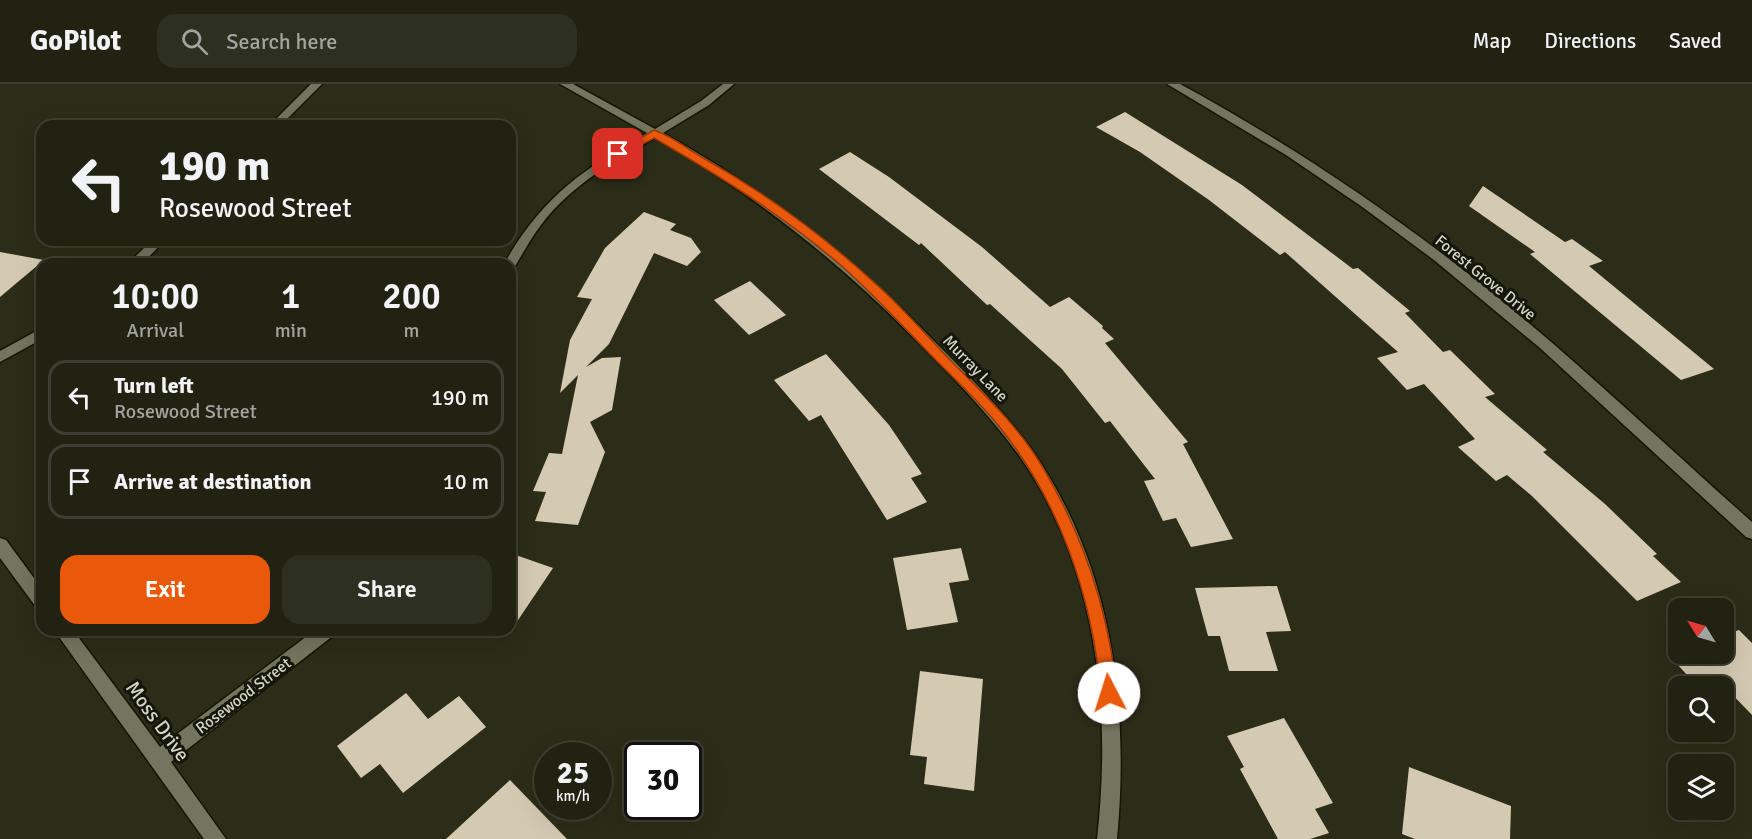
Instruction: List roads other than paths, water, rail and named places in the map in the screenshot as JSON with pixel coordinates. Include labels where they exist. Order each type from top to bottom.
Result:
[{"type":"street","points":[[280,120],[317,84]]},
{"type":"street","name":"Murray Lane","points":[[566,84],[731,178],[793,221],[848,265],[1002,421],[1036,468],[1062,515],[1084,572],[1105,654],[1113,731],[1110,818],[1107,839]]},
{"type":"street","points":[[513,258],[537,219],[561,194],[590,172],[694,111],[729,84]]},
{"type":"street","name":"Forest Grove Drive","points":[[1172,84],[1276,144],[1357,197],[1475,286],[1752,532]]},
{"type":"street","points":[[140,258],[153,246]]},
{"type":"street","points":[[0,357],[36,336]]},
{"type":"street","points":[[0,544],[36,594]]},
{"type":"street","name":"Moss Drive","points":[[67,636],[216,839]]},
{"type":"street","name":"Rosewood Street","points":[[158,760],[320,636]]}]
